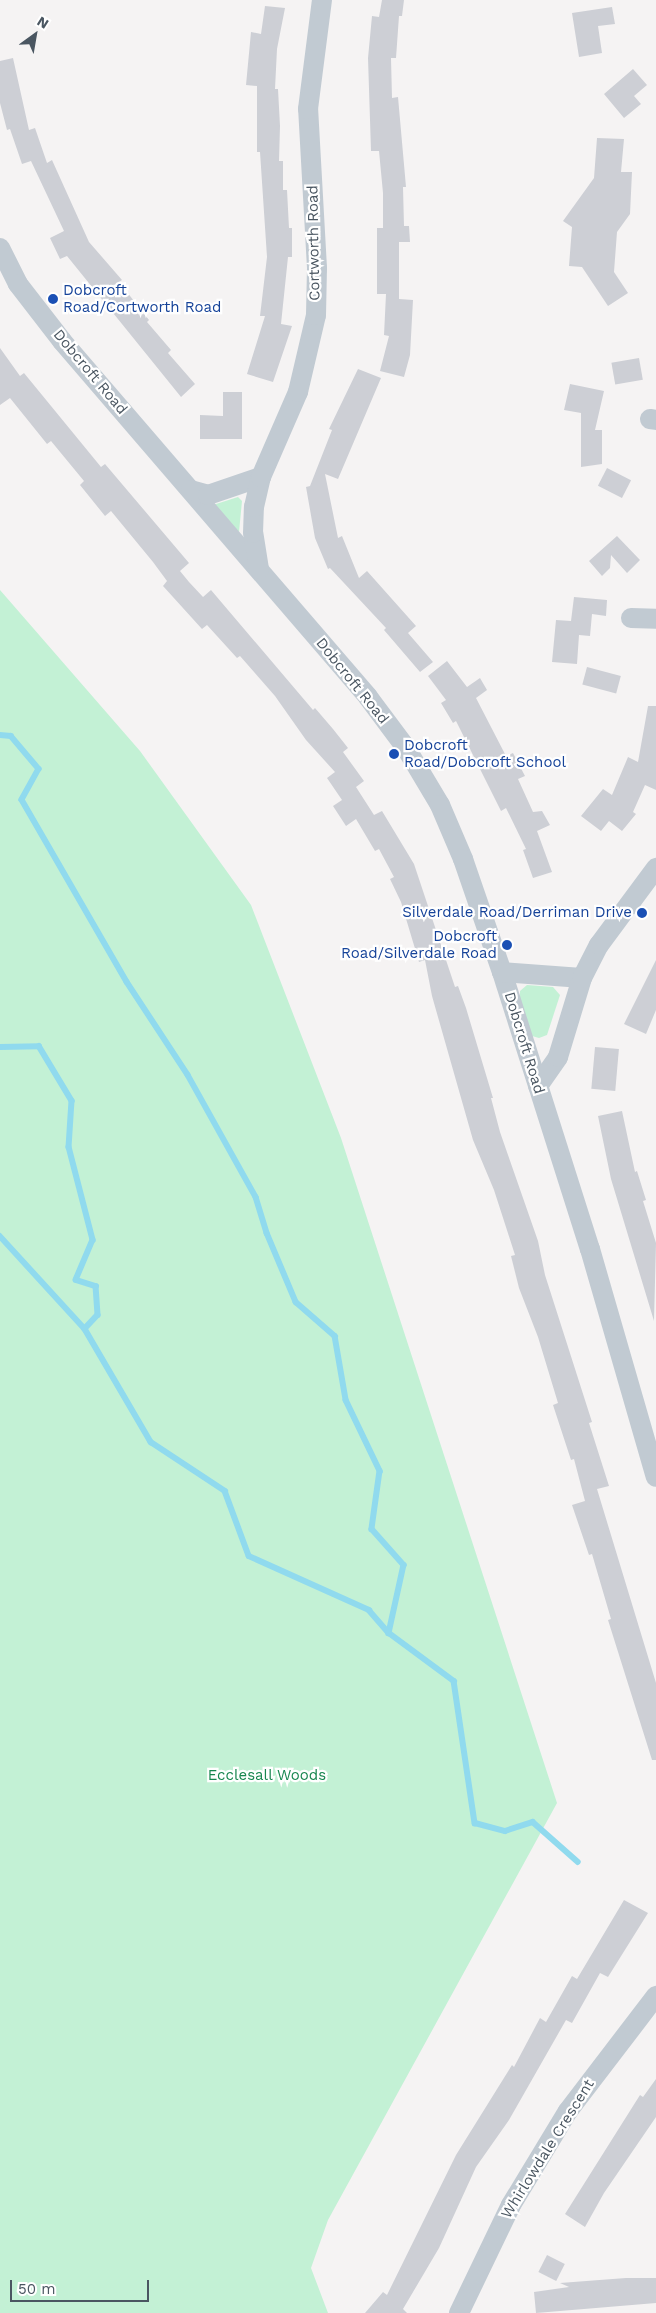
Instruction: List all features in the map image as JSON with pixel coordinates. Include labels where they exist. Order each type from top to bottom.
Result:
[{"type":"street","name":"Cortworth Road","points":[[260,571],[253,533],[254,507],[261,477],[298,392],[316,315],[317,268],[308,109],[322,0]]},
{"type":"street","name":"Dobcroft Road","points":[[0,248],[18,284],[40,313],[368,697],[406,748],[435,797],[463,859],[502,972],[590,1249],[656,1477]]},
{"type":"street","points":[[191,490],[208,495],[261,477]]},
{"type":"street","points":[[632,618],[656,619]]},
{"type":"street","points":[[538,1086],[558,1057],[582,978],[599,945],[656,868]]},
{"type":"street","points":[[502,972],[582,978]]},
{"type":"street","name":"Whirlowdale Crescent","points":[[458,2313],[511,2205],[568,2111],[656,1996]]},
{"type":"green space","points":[[238,497],[242,501],[239,532],[213,505]]},
{"type":"green space","name":"Ecclesall Woods","points":[[0,590],[140,751],[251,905],[341,1138],[557,1803],[328,2220],[311,2268],[328,2313],[0,2313]]},
{"type":"green space","points":[[527,985],[553,987],[560,995],[547,1035],[539,1038],[532,1036],[520,1004],[520,991]]},
{"type":"building","points":[[382,0],[404,0],[402,16],[399,16],[396,58],[391,58],[392,98],[398,97],[406,187],[403,187],[404,226],[409,226],[410,242],[399,242],[399,299],[413,300],[410,355],[404,377],[380,371],[389,336],[384,335],[386,294],[377,294],[377,228],[383,228],[383,193],[379,151],[371,151],[368,58],[372,16],[379,17]]},
{"type":"building","points":[[265,6],[285,8],[277,49],[275,89],[278,89],[279,161],[283,161],[283,190],[287,190],[289,228],[292,228],[292,257],[288,257],[281,324],[292,326],[273,382],[247,374],[265,316],[260,316],[267,257],[260,152],[257,152],[257,86],[246,85],[251,32],[261,34]]},
{"type":"building","points":[[612,7],[615,24],[598,26],[602,53],[579,57],[572,13]]},
{"type":"building","points":[[13,58],[29,130],[35,128],[47,163],[52,160],[89,242],[122,280],[119,282],[149,320],[147,322],[171,350],[168,353],[195,384],[181,397],[67,256],[60,259],[50,238],[64,231],[31,161],[22,164],[10,129],[7,130],[0,103],[0,61]]},
{"type":"building","points":[[633,69],[647,85],[634,96],[641,104],[624,118],[604,94]]},
{"type":"building","points":[[597,138],[624,139],[621,172],[632,172],[630,214],[617,232],[614,272],[628,293],[608,306],[582,267],[569,266],[572,227],[563,221],[594,178]]},
{"type":"building","points":[[0,348],[20,376],[24,373],[101,467],[105,464],[189,563],[180,571],[189,582],[203,597],[211,590],[313,710],[315,708],[333,729],[348,748],[343,752],[364,781],[356,787],[374,815],[382,811],[414,864],[455,987],[458,986],[466,1008],[493,1098],[491,1098],[500,1132],[538,1241],[545,1275],[592,1422],[589,1423],[609,1486],[597,1489],[656,1683],[656,1760],[652,1760],[608,1620],[611,1619],[592,1554],[589,1555],[572,1505],[585,1501],[574,1459],[571,1460],[553,1405],[558,1403],[538,1337],[519,1288],[511,1256],[515,1255],[494,1190],[473,1140],[432,996],[425,960],[419,962],[401,902],[390,879],[394,877],[379,849],[375,851],[356,819],[346,826],[333,806],[342,800],[327,778],[335,772],[306,740],[275,696],[240,656],[237,658],[207,625],[202,629],[163,586],[167,581],[153,562],[111,511],[105,516],[80,485],[84,481],[51,441],[47,444],[10,398],[0,405]]},
{"type":"building","points":[[639,358],[643,380],[615,385],[611,363]]},
{"type":"building","points":[[358,369],[381,378],[338,479],[325,474],[338,538],[342,536],[359,578],[367,571],[416,626],[408,633],[433,662],[420,672],[384,630],[386,628],[330,568],[328,569],[315,538],[306,487],[310,486],[332,430],[329,429]]},
{"type":"building","points":[[570,384],[604,391],[595,430],[602,430],[602,464],[581,467],[581,413],[564,410]]},
{"type":"building","points":[[223,392],[242,392],[242,439],[200,439],[200,415],[223,416]]},
{"type":"building","points":[[607,468],[631,480],[622,498],[598,486]]},
{"type":"building","points":[[617,536],[640,560],[627,573],[611,555],[610,568],[602,576],[589,561]]},
{"type":"building","points":[[574,597],[607,600],[606,616],[592,614],[590,636],[579,635],[577,664],[552,662],[556,620],[571,621]]},
{"type":"building","points":[[447,661],[467,687],[480,678],[487,690],[476,698],[506,756],[513,753],[525,776],[518,779],[533,812],[542,811],[550,825],[537,831],[552,872],[533,878],[523,850],[526,849],[506,808],[501,811],[456,721],[453,723],[441,703],[446,700],[428,676]]},
{"type":"building","points":[[587,667],[621,676],[616,693],[582,684]]},
{"type":"building","points":[[648,706],[656,706],[656,790],[645,785],[633,812],[636,814],[622,831],[609,821],[601,831],[581,816],[603,789],[612,795],[628,757],[638,762]]},
{"type":"building","points":[[656,960],[656,1010],[646,1034],[624,1024]]},
{"type":"building","points":[[595,1047],[619,1049],[615,1091],[591,1089]]},
{"type":"building","points":[[622,1111],[635,1172],[637,1171],[646,1200],[643,1201],[656,1243],[654,1321],[611,1179],[598,1116]]},
{"type":"building","points":[[624,1900],[648,1913],[608,1977],[600,1973],[572,2023],[566,2020],[509,2120],[476,2167],[439,2248],[403,2309],[407,2313],[365,2313],[383,2292],[387,2295],[456,2155],[512,2065],[514,2067],[540,2018],[546,2022],[572,1976],[577,1979]]},
{"type":"building","points":[[656,2079],[656,2117],[604,2193],[585,2227],[565,2214],[640,2095],[643,2097]]},
{"type":"building","points":[[547,2255],[565,2264],[556,2281],[538,2272]]},
{"type":"building","points":[[626,2278],[656,2278],[656,2303],[536,2313],[534,2292],[569,2287],[560,2283]]},
{"type":"waterway","points":[[0,735],[11,736],[39,769],[22,800],[127,982],[188,1075],[256,1197],[267,1233],[296,1302],[335,1336],[346,1400],[380,1471],[372,1529],[404,1565],[389,1633],[454,1681],[475,1823],[505,1831],[533,1822],[578,1862]]},
{"type":"waterway","points":[[0,1047],[39,1046],[72,1101],[69,1147],[93,1240],[76,1280],[96,1286],[98,1315],[85,1329],[151,1442],[225,1491],[249,1556],[369,1610],[389,1633]]},
{"type":"waterway","points":[[0,1236],[85,1329]]},
{"type":"place","name":"Dobcroft Road/Cortworth Road","points":[[53,299]]},
{"type":"place","name":"Dobcroft Road/Dobcroft School","points":[[394,754]]},
{"type":"place","name":"Silverdale Road/Derriman Drive","points":[[642,913]]},
{"type":"place","name":"Dobcroft Road/Silverdale Road","points":[[507,945]]}]
